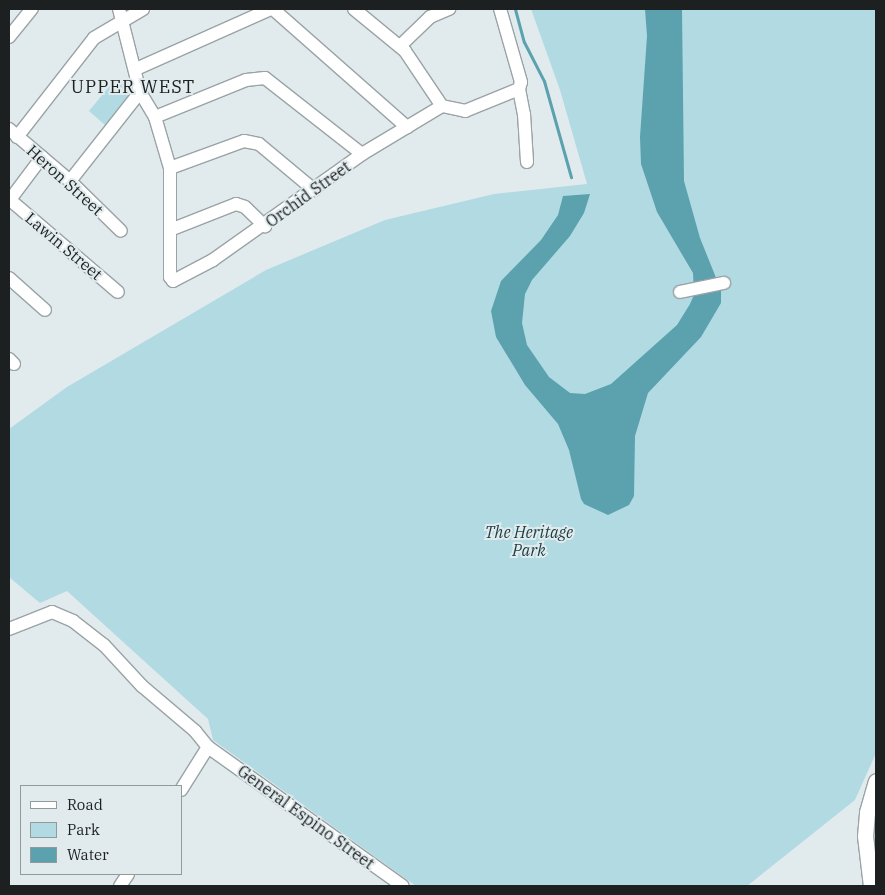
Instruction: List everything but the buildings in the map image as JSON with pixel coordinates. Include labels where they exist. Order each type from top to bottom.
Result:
[{"type":"main road","points":[[871,886],[865,836],[867,812],[876,781]]},
{"type":"street","points":[[9,37],[32,9]]},
{"type":"street","points":[[13,133],[94,38],[120,14],[143,9]]},
{"type":"street","points":[[136,69],[272,9],[407,127]]},
{"type":"street","points":[[354,9],[400,46],[420,69],[442,106],[465,111],[520,85]]},
{"type":"street","points":[[400,46],[430,17],[449,9]]},
{"type":"street","points":[[500,9],[520,85],[527,162]]},
{"type":"street","points":[[120,14],[136,69],[140,92],[155,117],[170,168],[170,230],[236,204],[245,206],[265,226]]},
{"type":"street","points":[[155,117],[246,80],[265,78],[362,154]]},
{"type":"street","points":[[70,181],[140,92]]},
{"type":"street","name":"Orchid Street","points":[[170,230],[170,277],[173,281],[265,226],[362,154],[442,106]]},
{"type":"street","name":"Heron Street","points":[[13,133],[70,181],[121,231]]},
{"type":"street","points":[[170,168],[244,141],[259,144],[314,190]]},
{"type":"street","points":[[9,200],[42,157]]},
{"type":"street","name":"Lawin Street","points":[[9,200],[118,292]]},
{"type":"street","points":[[9,278],[45,310]]},
{"type":"street","points":[[680,292],[724,283]]},
{"type":"street","name":"General Espino Street","points":[[9,630],[52,612],[73,621],[104,645],[208,747],[403,886]]},
{"type":"street","points":[[182,788],[208,747]]},
{"type":"street","points":[[120,886],[127,875]]},
{"type":"green space","name":"The Heritage Park","points":[[531,9],[876,9],[876,753],[855,800],[747,886],[416,886],[213,740],[208,719],[67,591],[40,603],[9,577],[9,429],[67,387],[266,270],[385,220],[494,194],[587,184],[560,90]]},
{"type":"green space","points":[[116,78],[132,92],[105,125],[89,111]]},
{"type":"water","points":[[645,9],[682,9],[684,181],[700,238],[721,290],[721,303],[701,337],[648,393],[635,436],[634,496],[629,505],[608,515],[584,504],[581,499],[569,450],[558,424],[525,385],[496,337],[491,311],[501,281],[541,240],[558,215],[563,196],[590,194],[584,213],[570,236],[532,280],[525,294],[522,323],[527,345],[549,377],[570,393],[585,394],[611,384],[677,325],[690,304],[694,295],[693,273],[657,212],[641,164],[640,137],[647,36]]},
{"type":"waterway","points":[[515,9],[524,42],[544,81],[571,177]]},
{"type":"district","name":"UPPER WEST","points":[[133,87]]}]
